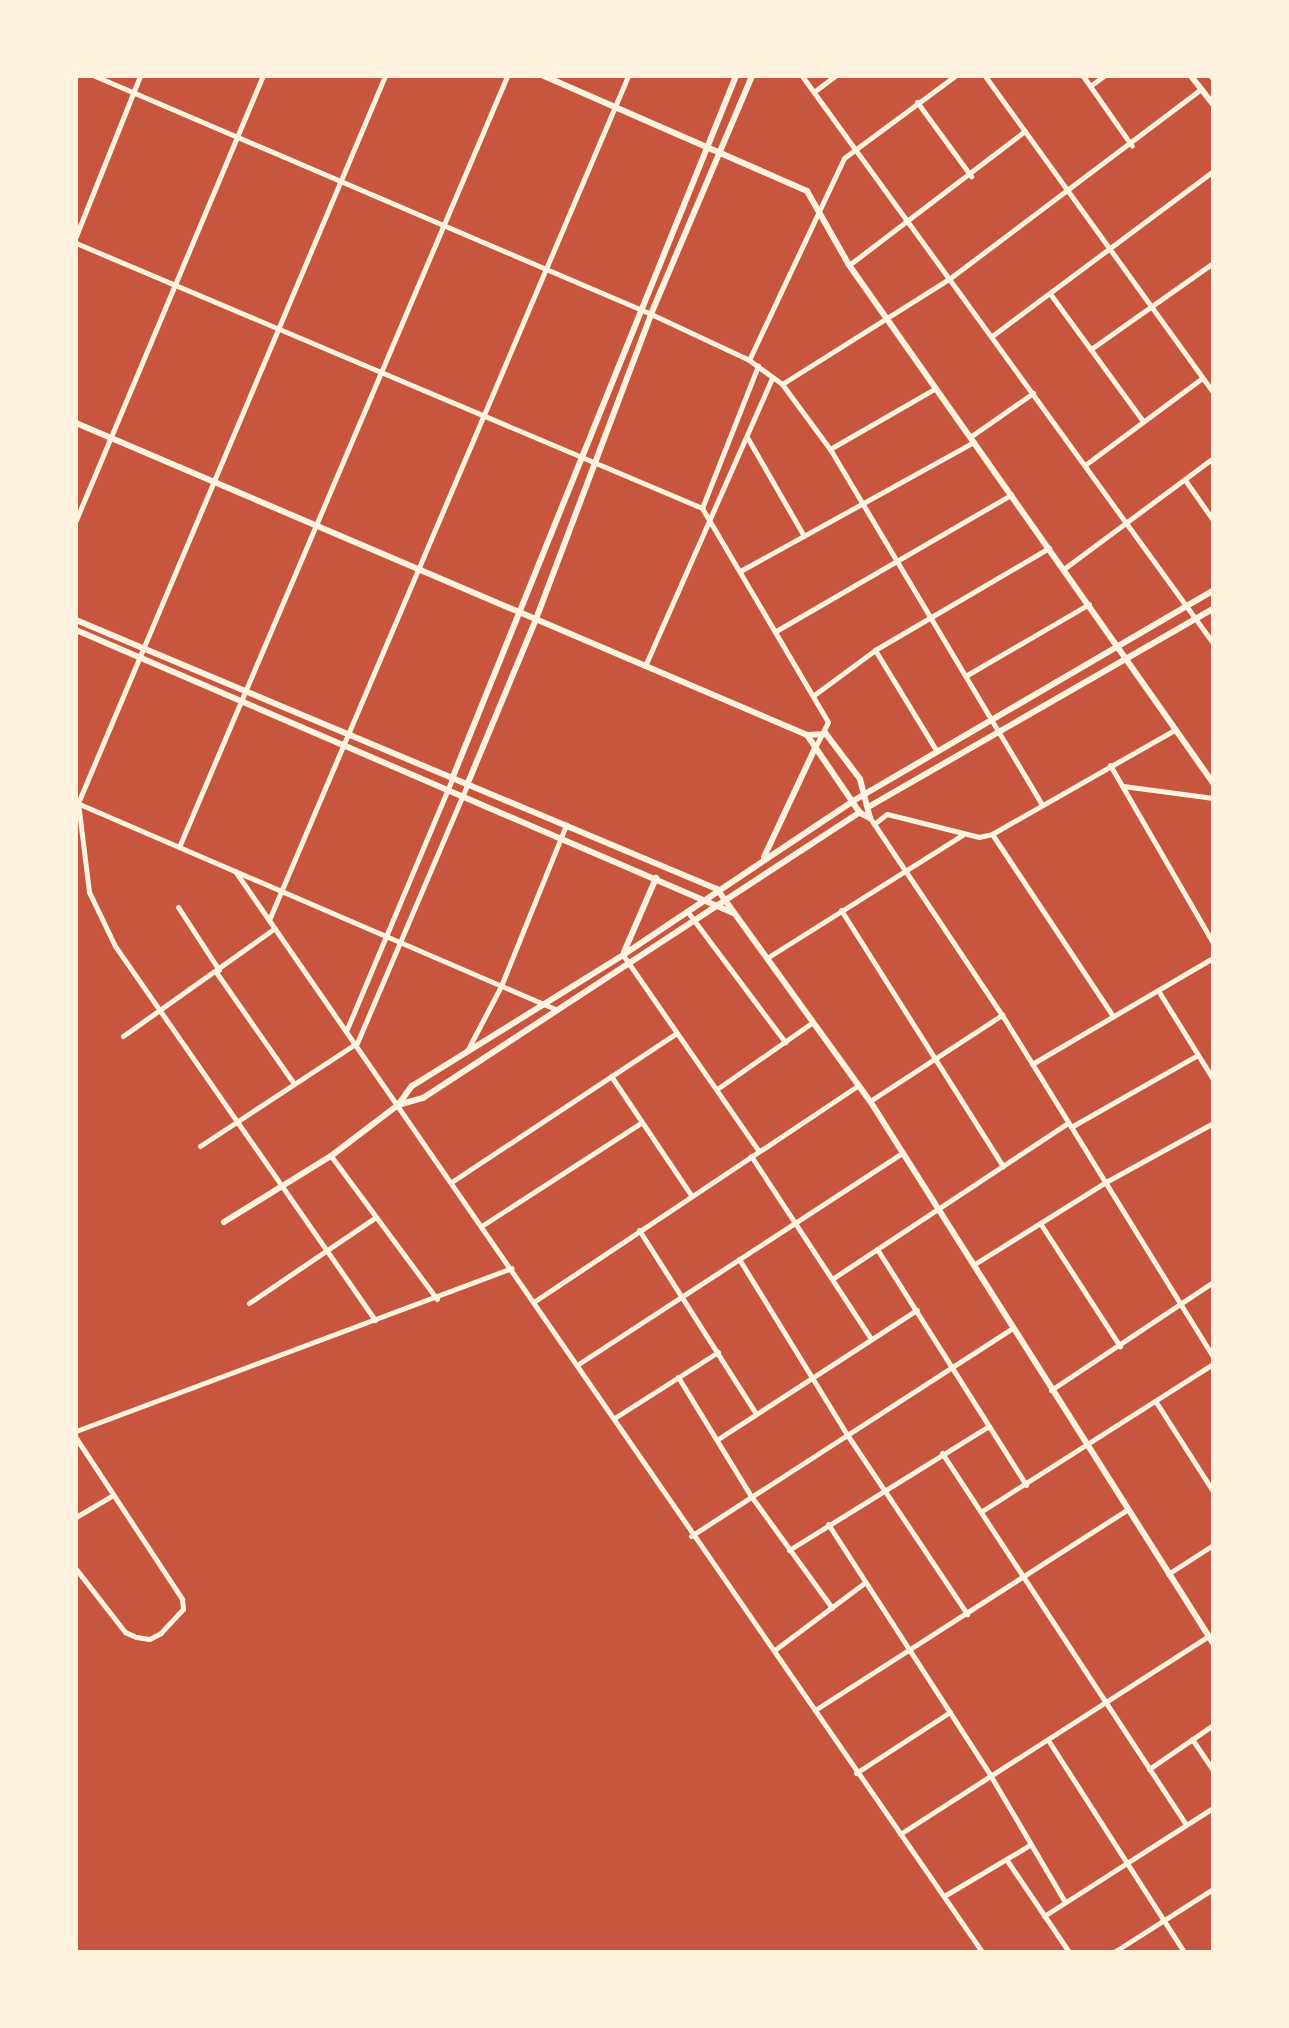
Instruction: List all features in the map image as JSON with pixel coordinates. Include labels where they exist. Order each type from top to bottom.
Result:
[{"type":"street","points":[[95,76],[639,308],[749,360],[782,384],[830,449],[1041,803]]},
{"type":"street","points":[[76,236],[140,76]]},
{"type":"street","points":[[76,520],[263,76]]},
{"type":"street","points":[[375,1320],[324,1252],[239,1120],[155,1010],[91,899],[77,803],[385,76]]},
{"type":"street","points":[[179,847],[507,76]]},
{"type":"street","points":[[544,76],[719,155],[794,182],[821,208],[849,265],[887,322],[1129,657],[1174,730],[1213,783]]},
{"type":"street","points":[[269,920],[628,76]]},
{"type":"street","points":[[347,1029],[522,613],[579,457],[736,76]]},
{"type":"street","points":[[200,1146],[357,1043],[536,619],[651,314],[752,76]]},
{"type":"street","points":[[802,76],[1213,643]]},
{"type":"street","points":[[815,91],[835,76]]},
{"type":"street","points":[[749,360],[852,148],[955,76]]},
{"type":"street","points":[[985,76],[1213,392]]},
{"type":"street","points":[[1083,76],[1132,146]]},
{"type":"street","points":[[1090,86],[1104,76]]},
{"type":"street","points":[[1191,76],[1213,104]]},
{"type":"street","points":[[782,384],[887,322],[949,279],[1132,146],[1201,89]]},
{"type":"street","points":[[917,102],[971,176]]},
{"type":"street","points":[[849,265],[971,176],[1025,131]]},
{"type":"street","points":[[992,336],[1051,295],[1213,171]]},
{"type":"street","points":[[76,243],[702,508],[742,570],[828,722],[826,734],[815,748],[764,859]]},
{"type":"street","points":[[1091,349],[1213,263]]},
{"type":"street","points":[[1051,295],[1142,420]]},
{"type":"street","points":[[702,508],[758,366]]},
{"type":"street","points":[[645,666],[712,524],[772,378]]},
{"type":"street","points":[[1085,465],[1202,378]]},
{"type":"street","points":[[830,449],[936,388]]},
{"type":"street","points":[[742,570],[972,440],[1033,393]]},
{"type":"street","points":[[76,423],[807,735],[826,734]]},
{"type":"street","points":[[747,437],[804,536]]},
{"type":"street","points":[[1065,568],[1213,458]]},
{"type":"street","points":[[1185,480],[1213,520]]},
{"type":"street","points":[[776,631],[1011,495]]},
{"type":"street","points":[[814,695],[875,650],[1050,547]]},
{"type":"street","points":[[224,1222],[331,1156],[398,1105],[412,1086],[623,955],[717,889],[865,793],[1213,591]]},
{"type":"street","points":[[967,675],[1090,603]]},
{"type":"street","points":[[398,1105],[423,1098],[555,1009],[871,806],[1213,609]]},
{"type":"street","points":[[76,620],[717,889],[729,900],[733,913],[770,956],[870,1101],[900,1154],[1211,1640],[989,1773],[900,1834]]},
{"type":"street","points":[[76,630],[463,793],[733,913]]},
{"type":"street","points":[[875,650],[936,750]]},
{"type":"street","points":[[872,821],[887,814],[963,834],[992,834],[1041,803],[1174,730]]},
{"type":"street","points":[[826,734],[847,759],[865,793],[871,806],[872,821]]},
{"type":"street","points":[[807,735],[860,813],[872,821],[907,871],[1002,1015],[1213,1357]]},
{"type":"street","points":[[1110,765],[1213,943]]},
{"type":"street","points":[[1122,786],[1213,798]]},
{"type":"street","points":[[77,803],[555,1009]]},
{"type":"street","points":[[464,1055],[501,986],[566,825]]},
{"type":"street","points":[[770,956],[963,834]]},
{"type":"street","points":[[992,834],[1113,1016]]},
{"type":"street","points":[[235,871],[580,1363],[691,1536],[776,1649],[856,1773],[982,1952]]},
{"type":"street","points":[[623,955],[656,878]]},
{"type":"street","points":[[178,907],[217,971],[294,1084]]},
{"type":"street","points":[[687,910],[785,1042]]},
{"type":"street","points":[[841,910],[1003,1166]]},
{"type":"street","points":[[123,1036],[155,1010],[217,971],[275,928]]},
{"type":"street","points":[[623,955],[758,1150]]},
{"type":"street","points":[[1032,1064],[1213,958]]},
{"type":"street","points":[[1159,992],[1213,1079]]},
{"type":"street","points":[[870,1101],[1002,1015]]},
{"type":"street","points":[[717,1089],[813,1022]]},
{"type":"street","points":[[453,1181],[677,1033]]},
{"type":"street","points":[[832,1279],[1069,1125],[1198,1055]]},
{"type":"street","points":[[611,1076],[691,1195]]},
{"type":"street","points":[[535,1301],[857,1086]]},
{"type":"street","points":[[483,1225],[642,1122]]},
{"type":"street","points":[[972,1266],[1104,1183],[1213,1123]]},
{"type":"street","points":[[580,1363],[900,1154]]},
{"type":"street","points":[[331,1156],[373,1219],[437,1299]]},
{"type":"street","points":[[751,1156],[871,1339]]},
{"type":"street","points":[[249,1303],[373,1219]]},
{"type":"street","points":[[1040,1223],[1120,1346]]},
{"type":"street","points":[[639,1230],[756,1414]]},
{"type":"street","points":[[877,1249],[954,1366],[1026,1485]]},
{"type":"street","points":[[739,1259],[846,1433],[967,1614]]},
{"type":"street","points":[[76,1431],[437,1299],[512,1268]]},
{"type":"street","points":[[1051,1390],[1213,1282]]},
{"type":"street","points":[[718,1439],[917,1310]]},
{"type":"street","points":[[691,1536],[1011,1329]]},
{"type":"street","points":[[616,1417],[718,1352]]},
{"type":"street","points":[[982,1511],[1213,1364]]},
{"type":"street","points":[[678,1377],[751,1496],[832,1608]]},
{"type":"street","points":[[1156,1402],[1213,1491]]},
{"type":"street","points":[[789,1550],[882,1489],[989,1426]]},
{"type":"street","points":[[76,1438],[182,1599],[183,1609],[161,1633],[149,1639],[136,1637],[125,1632],[76,1569]]},
{"type":"street","points":[[942,1453],[1104,1704],[1186,1824]]},
{"type":"street","points":[[76,1517],[114,1495]]},
{"type":"street","points":[[815,1710],[911,1652],[1128,1509]]},
{"type":"street","points":[[828,1524],[863,1584],[989,1773],[1065,1902]]},
{"type":"street","points":[[1168,1574],[1213,1545]]},
{"type":"street","points":[[776,1649],[863,1584]]},
{"type":"street","points":[[856,1773],[950,1712]]},
{"type":"street","points":[[1149,1769],[1213,1725]]},
{"type":"street","points":[[1192,1739],[1213,1770]]},
{"type":"street","points":[[1048,1740],[1184,1952]]},
{"type":"street","points":[[1044,1916],[1213,1808]]},
{"type":"street","points":[[944,1896],[1030,1845]]},
{"type":"street","points":[[1006,1859],[1069,1952]]},
{"type":"street","points":[[1114,1952],[1213,1889]]}]
